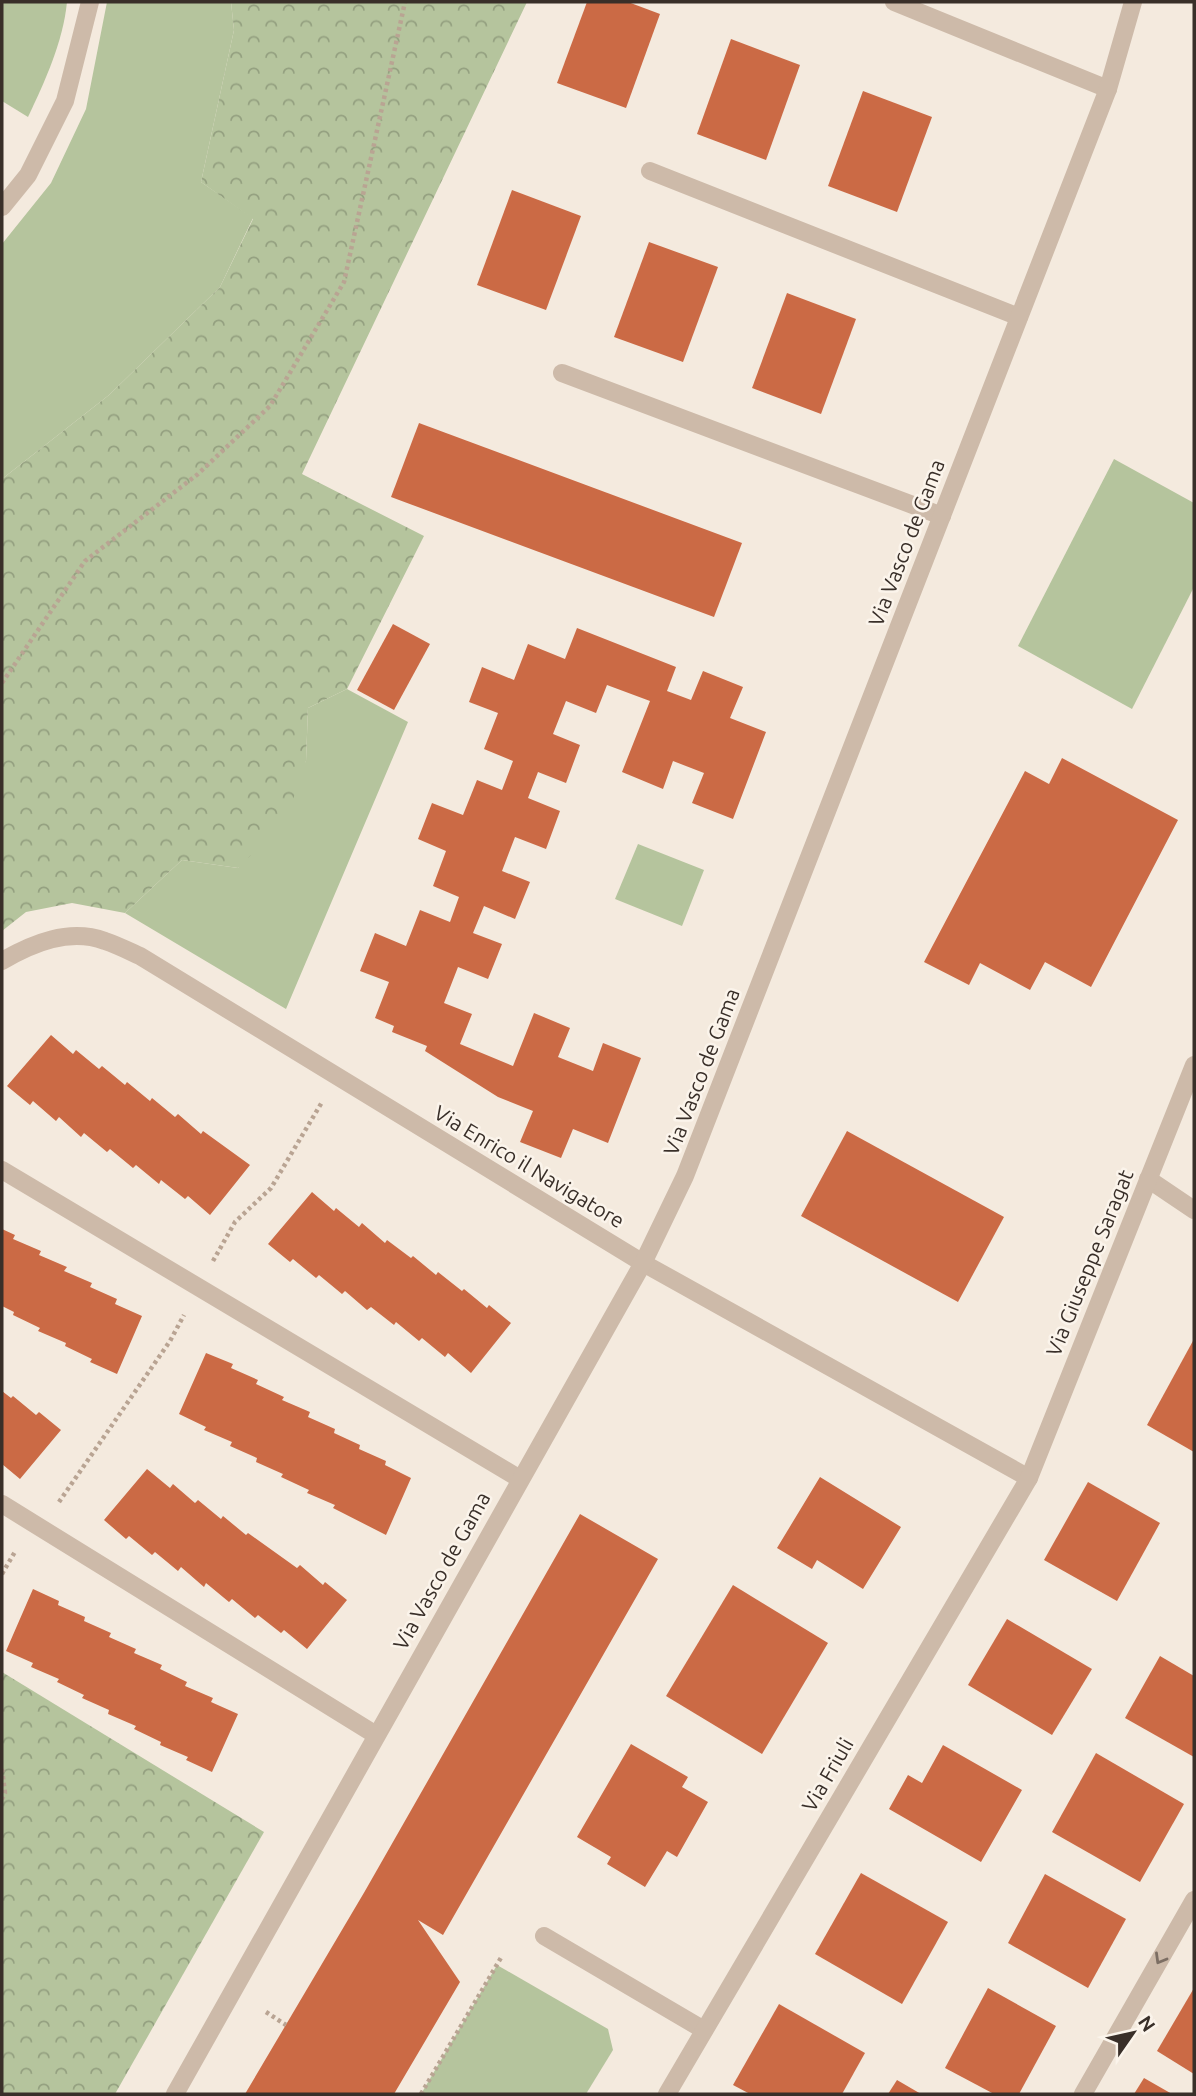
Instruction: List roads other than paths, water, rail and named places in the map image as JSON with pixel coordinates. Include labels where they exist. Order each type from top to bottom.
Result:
[{"type":"street","points":[[2,207],[28,175],[65,102],[90,2]]},
{"type":"street","points":[[894,2],[1108,89]]},
{"type":"street","name":"Via Vasco de Gama","points":[[175,2094],[643,1263],[685,1177],[1108,89],[1133,2]]},
{"type":"street","points":[[650,171],[1019,317]]},
{"type":"street","points":[[562,373],[942,516]]},
{"type":"street","name":"Via Enrico il Navigatore","points":[[2,961],[31,944],[67,936],[103,940],[140,956],[643,1263],[1029,1478]]},
{"type":"street","name":"Via Giuseppe Saragat","points":[[1029,1478],[1194,1065]]},
{"type":"street","points":[[2,1170],[520,1479]]},
{"type":"street","points":[[1148,1180],[1194,1210]]},
{"type":"street","name":"Via Friuli","points":[[667,2094],[1029,1478]]},
{"type":"street","points":[[2,1504],[376,1735]]},
{"type":"street","points":[[1083,2094],[1194,1900]]},
{"type":"street","points":[[544,1936],[704,2030]]}]
